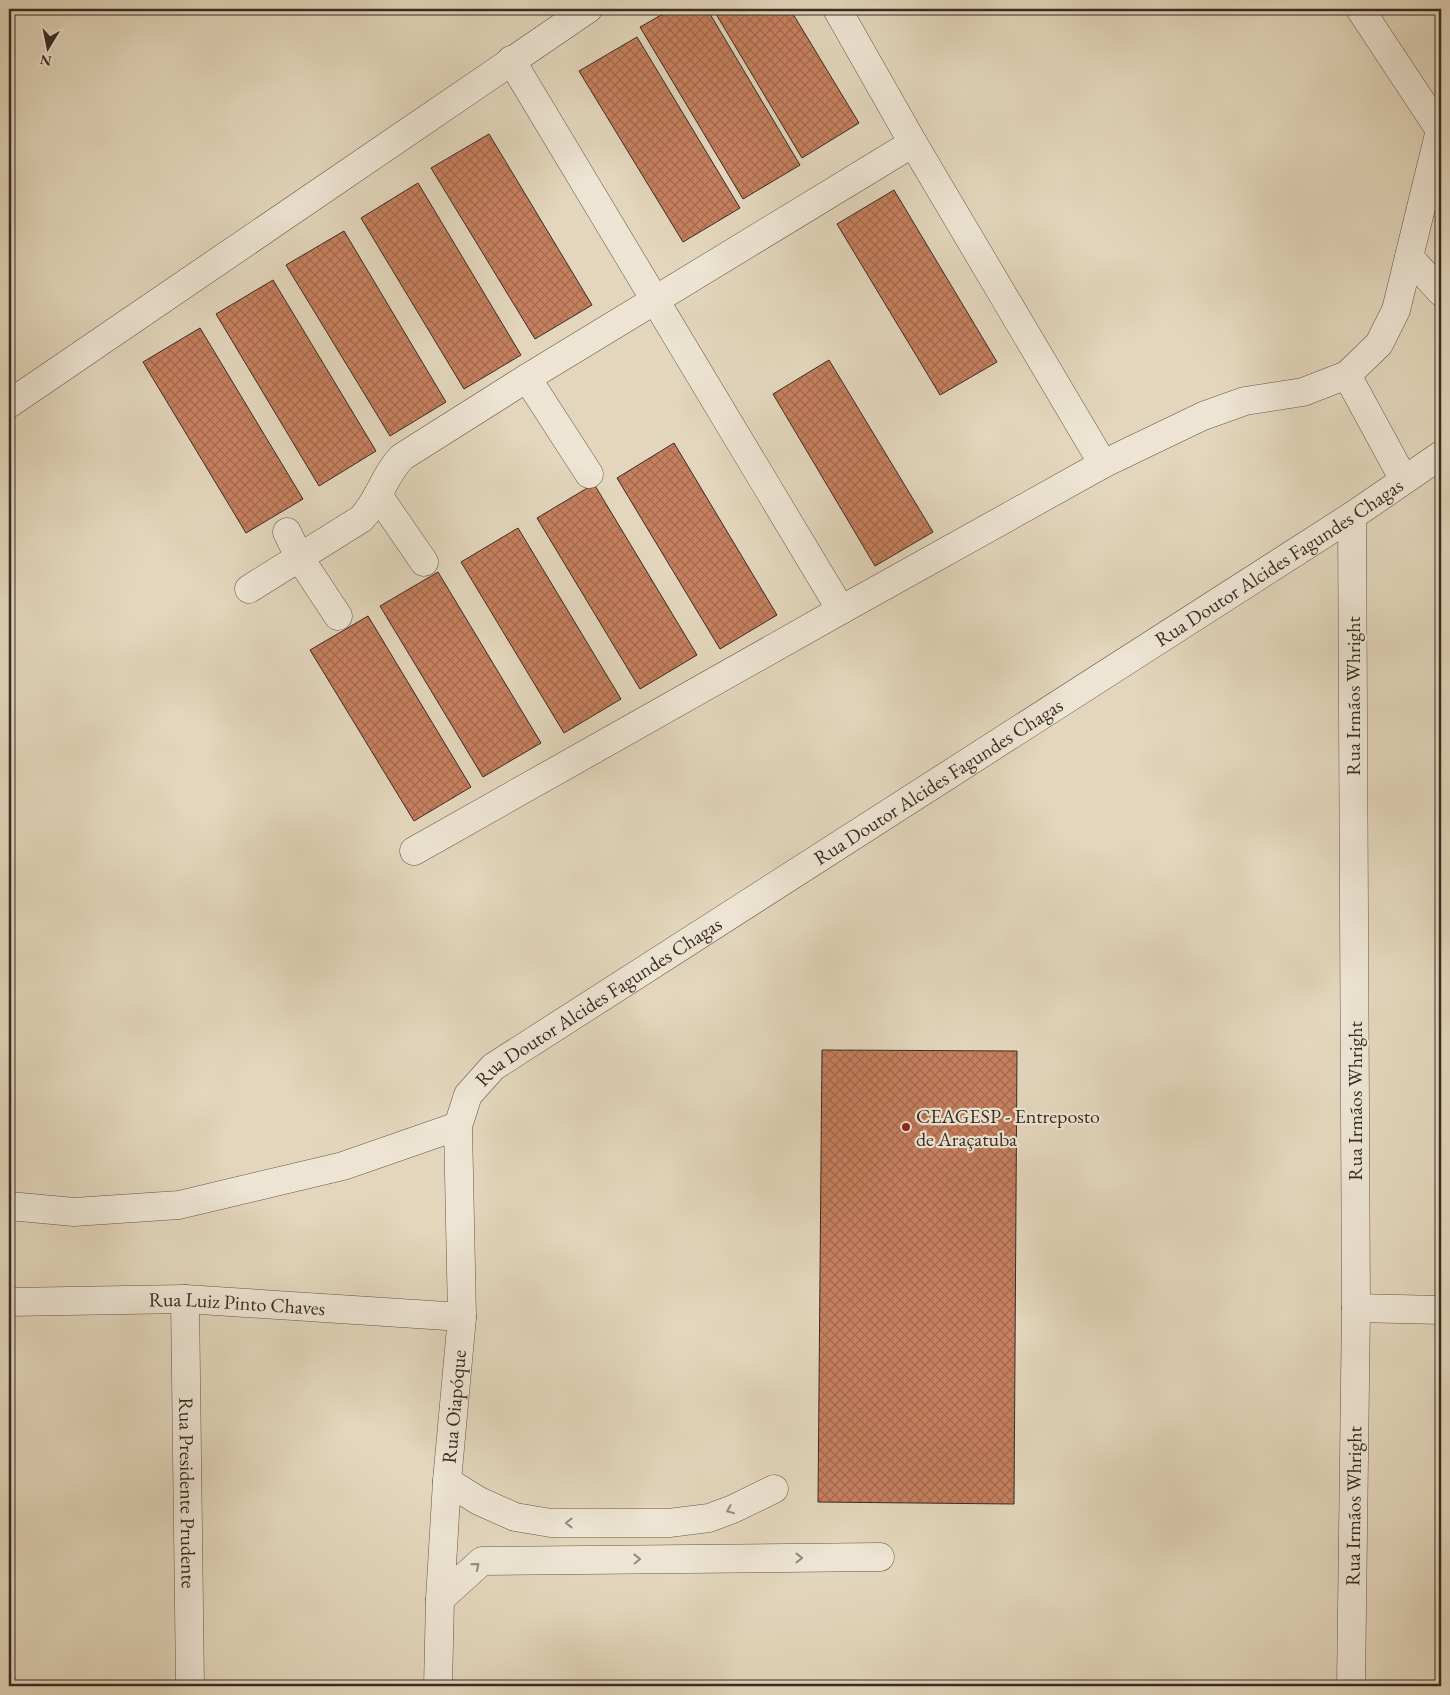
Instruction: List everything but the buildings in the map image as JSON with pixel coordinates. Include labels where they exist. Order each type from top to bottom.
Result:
[{"type":"street","points":[[9,404],[588,9]]},
{"type":"street","points":[[837,9],[913,144],[1103,464]]},
{"type":"street","points":[[414,851],[1103,464],[1204,416],[1245,401],[1302,392],[1347,375],[1379,344],[1396,310],[1441,130],[1360,9]]},
{"type":"street","points":[[511,60],[841,610]]},
{"type":"street","points":[[249,589],[361,519],[369,511],[391,468],[402,457],[527,378],[913,144]]},
{"type":"street","points":[[1409,257],[1441,292]]},
{"type":"street","points":[[1347,375],[1404,480]]},
{"type":"street","points":[[527,378],[589,474]]},
{"type":"street","name":"Rua Doutor Alcides Fagundes Chagas","points":[[458,1126],[468,1095],[493,1067],[1352,516],[1441,455]]},
{"type":"street","points":[[378,495],[424,562]]},
{"type":"street","name":"Rua Irmãos Whright","points":[[1351,1686],[1356,1308],[1352,516]]},
{"type":"street","points":[[287,532],[298,557],[338,616]]},
{"type":"street","points":[[9,1206],[74,1212],[179,1205],[343,1166],[458,1126]]},
{"type":"street","name":"Rua Oiapóque","points":[[438,1686],[440,1599],[447,1481],[462,1318],[458,1126]]},
{"type":"street","name":"Rua Luiz Pinto Chaves","points":[[9,1302],[185,1299],[462,1318]]},
{"type":"street","name":"Rua Presidente Prudente","points":[[185,1299],[190,1686]]},
{"type":"street","points":[[1356,1308],[1441,1310]]},
{"type":"street","points":[[447,1481],[479,1501],[515,1517],[551,1523],[669,1523],[709,1518],[733,1509],[774,1489]]},
{"type":"street","points":[[440,1599],[482,1561],[880,1557]]},
{"type":"place","name":"CEAGESP - Entreposto de Araçatuba","points":[[906,1127]]}]
